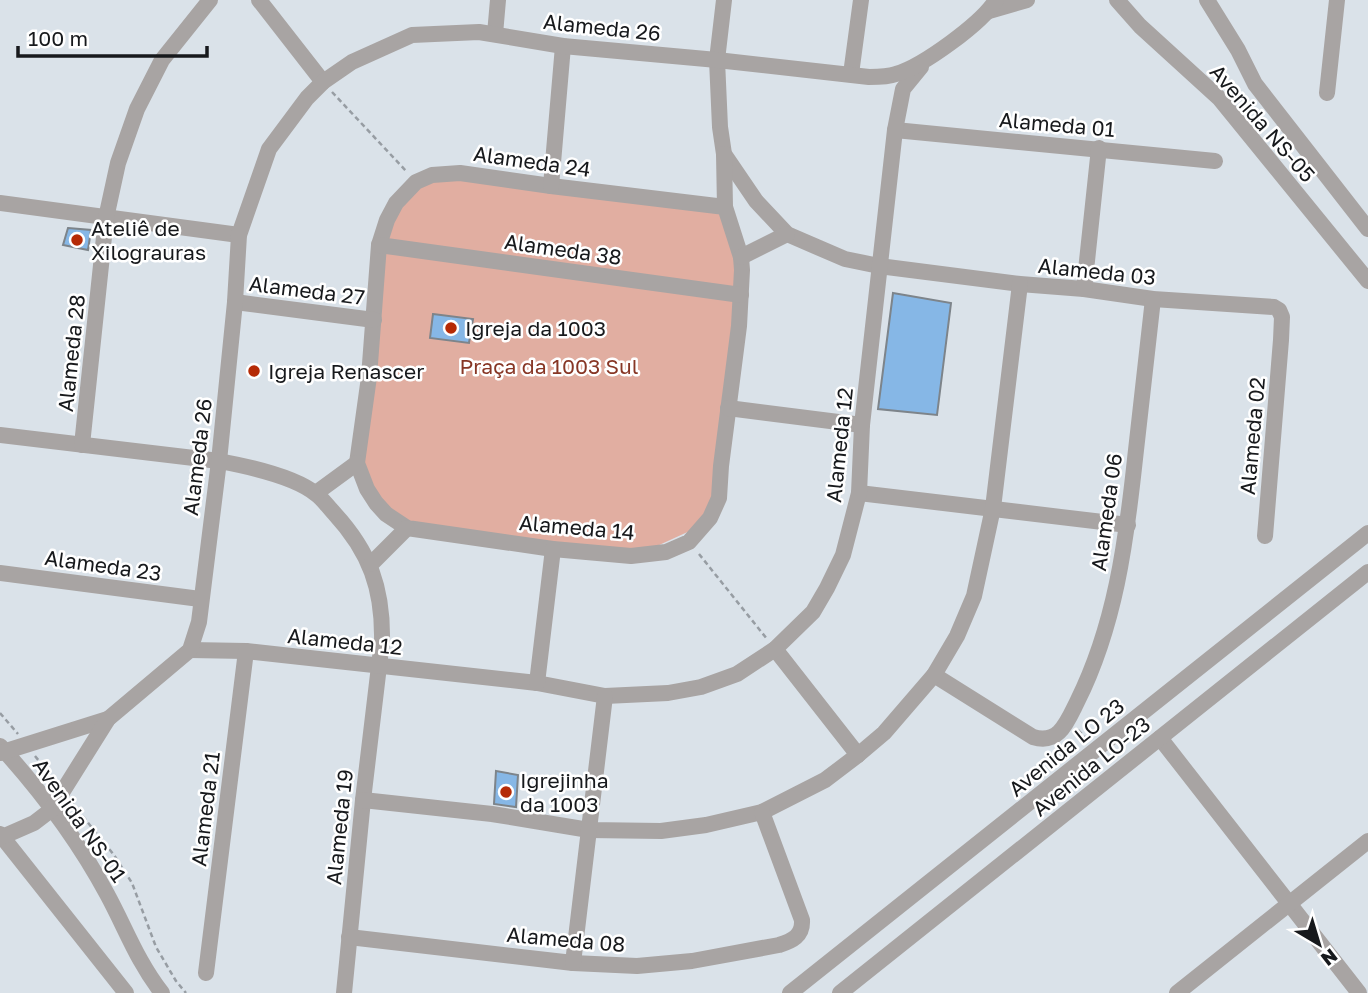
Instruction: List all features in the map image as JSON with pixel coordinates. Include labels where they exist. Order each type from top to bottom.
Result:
[{"type":"street","name":"Alameda 28","points":[[82,445],[106,218],[118,163],[137,109],[162,60],[210,0]]},
{"type":"street","points":[[259,0],[323,82]]},
{"type":"street","points":[[495,34],[498,0]]},
{"type":"street","points":[[689,542],[710,518],[719,498],[739,326],[741,257],[725,206],[724,154],[720,127],[717,60],[724,0]]},
{"type":"street","points":[[851,74],[861,0]]},
{"type":"street","points":[[932,55],[992,6],[1027,0]]},
{"type":"street","name":"Avenida NS-05","points":[[1117,0],[1140,26],[1219,98],[1368,281]]},
{"type":"street","name":"Avenida NS-05","points":[[1208,0],[1255,84],[1368,229]]},
{"type":"street","points":[[1327,93],[1336,0]]},
{"type":"street","name":"Alameda 26","points":[[190,650],[196,635],[219,461],[239,235],[269,149],[307,98],[323,82],[352,62],[412,35],[479,32],[563,46],[851,74],[869,78],[895,74],[932,55]]},
{"type":"street","points":[[551,186],[563,46]]},
{"type":"street","name":"Alameda 12","points":[[190,650],[246,651],[537,683],[605,696],[668,693],[701,687],[737,674],[775,649],[813,612],[843,555],[859,493],[862,425],[895,130],[903,89],[932,55]]},
{"type":"street","name":"Alameda 01","points":[[895,130],[1215,161]]},
{"type":"street","points":[[1084,289],[1099,148]]},
{"type":"street","points":[[724,154],[756,201],[787,234],[741,257]]},
{"type":"street","name":"Alameda 24","points":[[416,182],[432,175],[460,173],[725,206]]},
{"type":"street","points":[[316,493],[357,463],[374,320],[379,246],[387,220],[396,203],[416,182]]},
{"type":"street","points":[[0,203],[239,235]]},
{"type":"street","name":"Alameda 03","points":[[787,234],[845,258],[879,266],[1153,299],[1274,307],[1282,317],[1281,340]]},
{"type":"street","name":"Alameda 38","points":[[379,246],[741,295]]},
{"type":"street","points":[[363,800],[492,814],[589,830],[661,831],[706,825],[762,812],[825,780],[858,755],[884,733],[934,675],[957,636],[974,596],[993,508],[1020,284]]},
{"type":"street","name":"Alameda 06","points":[[1066,723],[1092,671],[1110,617],[1128,524],[1153,299]]},
{"type":"street","name":"Alameda 27","points":[[235,302],[374,320]]},
{"type":"street","name":"Alameda 02","points":[[1265,536],[1281,340]]},
{"type":"street","points":[[728,408],[862,425]]},
{"type":"street","points":[[0,435],[219,461],[255,468],[316,493],[354,537],[371,564],[407,528]]},
{"type":"street","name":"Alameda 14","points":[[357,463],[367,489],[376,503],[386,514],[407,528],[553,549],[631,555],[666,552],[689,542]]},
{"type":"street","points":[[859,493],[1128,524]]},
{"type":"street","name":"Avenida LO 23","points":[[790,993],[1367,534]]},
{"type":"street","points":[[537,683],[553,549]]},
{"type":"street","name":"Alameda 19","points":[[344,993],[382,625],[371,564]]},
{"type":"street","name":"Avenida LO-23","points":[[840,993],[1368,572]]},
{"type":"street","name":"Alameda 23","points":[[0,573],[200,599]]},
{"type":"street","points":[[775,649],[858,755]]},
{"type":"street","points":[[126,993],[1,835],[34,823],[51,810],[108,719],[190,650]]},
{"type":"street","name":"Alameda 21","points":[[206,973],[246,651]]},
{"type":"street","points":[[934,675],[1033,737],[1047,740],[1053,738],[1066,723]]},
{"type":"street","points":[[573,963],[605,696]]},
{"type":"street","points":[[1,750],[108,719]]},
{"type":"street","points":[[1160,738],[1359,993]]},
{"type":"street","name":"Avenida NS-01","points":[[1,750],[87,858],[134,952],[162,993]]},
{"type":"street","name":"Alameda 08","points":[[349,937],[573,963],[636,965],[692,961],[779,945],[795,938],[802,928],[762,812]]},
{"type":"street","points":[[1177,993],[1368,841]]},
{"type":"path","points":[[323,82],[416,182]]},
{"type":"path","points":[[689,542],[775,649]]},
{"type":"path","points":[[0,713],[114,855],[131,883],[156,947],[186,993]]},
{"type":"path","points":[[1066,723],[1096,749]]},
{"type":"green space","name":"Praça da 1003 Sul","points":[[479,174],[725,207],[741,257],[720,483],[705,524],[633,557],[406,527],[376,503],[357,463],[383,236],[416,182]]},
{"type":"building","name":"Ateliê de Xilograuras","points":[[68,228],[91,230],[88,250],[63,245]]},
{"type":"building","points":[[893,293],[951,303],[937,415],[878,409]]},
{"type":"building","name":"Igreja da 1003","points":[[433,314],[473,319],[469,343],[430,338]]},
{"type":"building","name":"Igrejinha da 1003","points":[[496,771],[518,775],[516,807],[494,804]]},
{"type":"place","name":"Ateliê de Xilograuras","points":[[77,240]]},
{"type":"place","name":"Igreja da 1003","points":[[451,328]]},
{"type":"place","name":"Igreja Renascer","points":[[254,371]]},
{"type":"place","name":"Igrejinha da 1003","points":[[506,792]]}]
